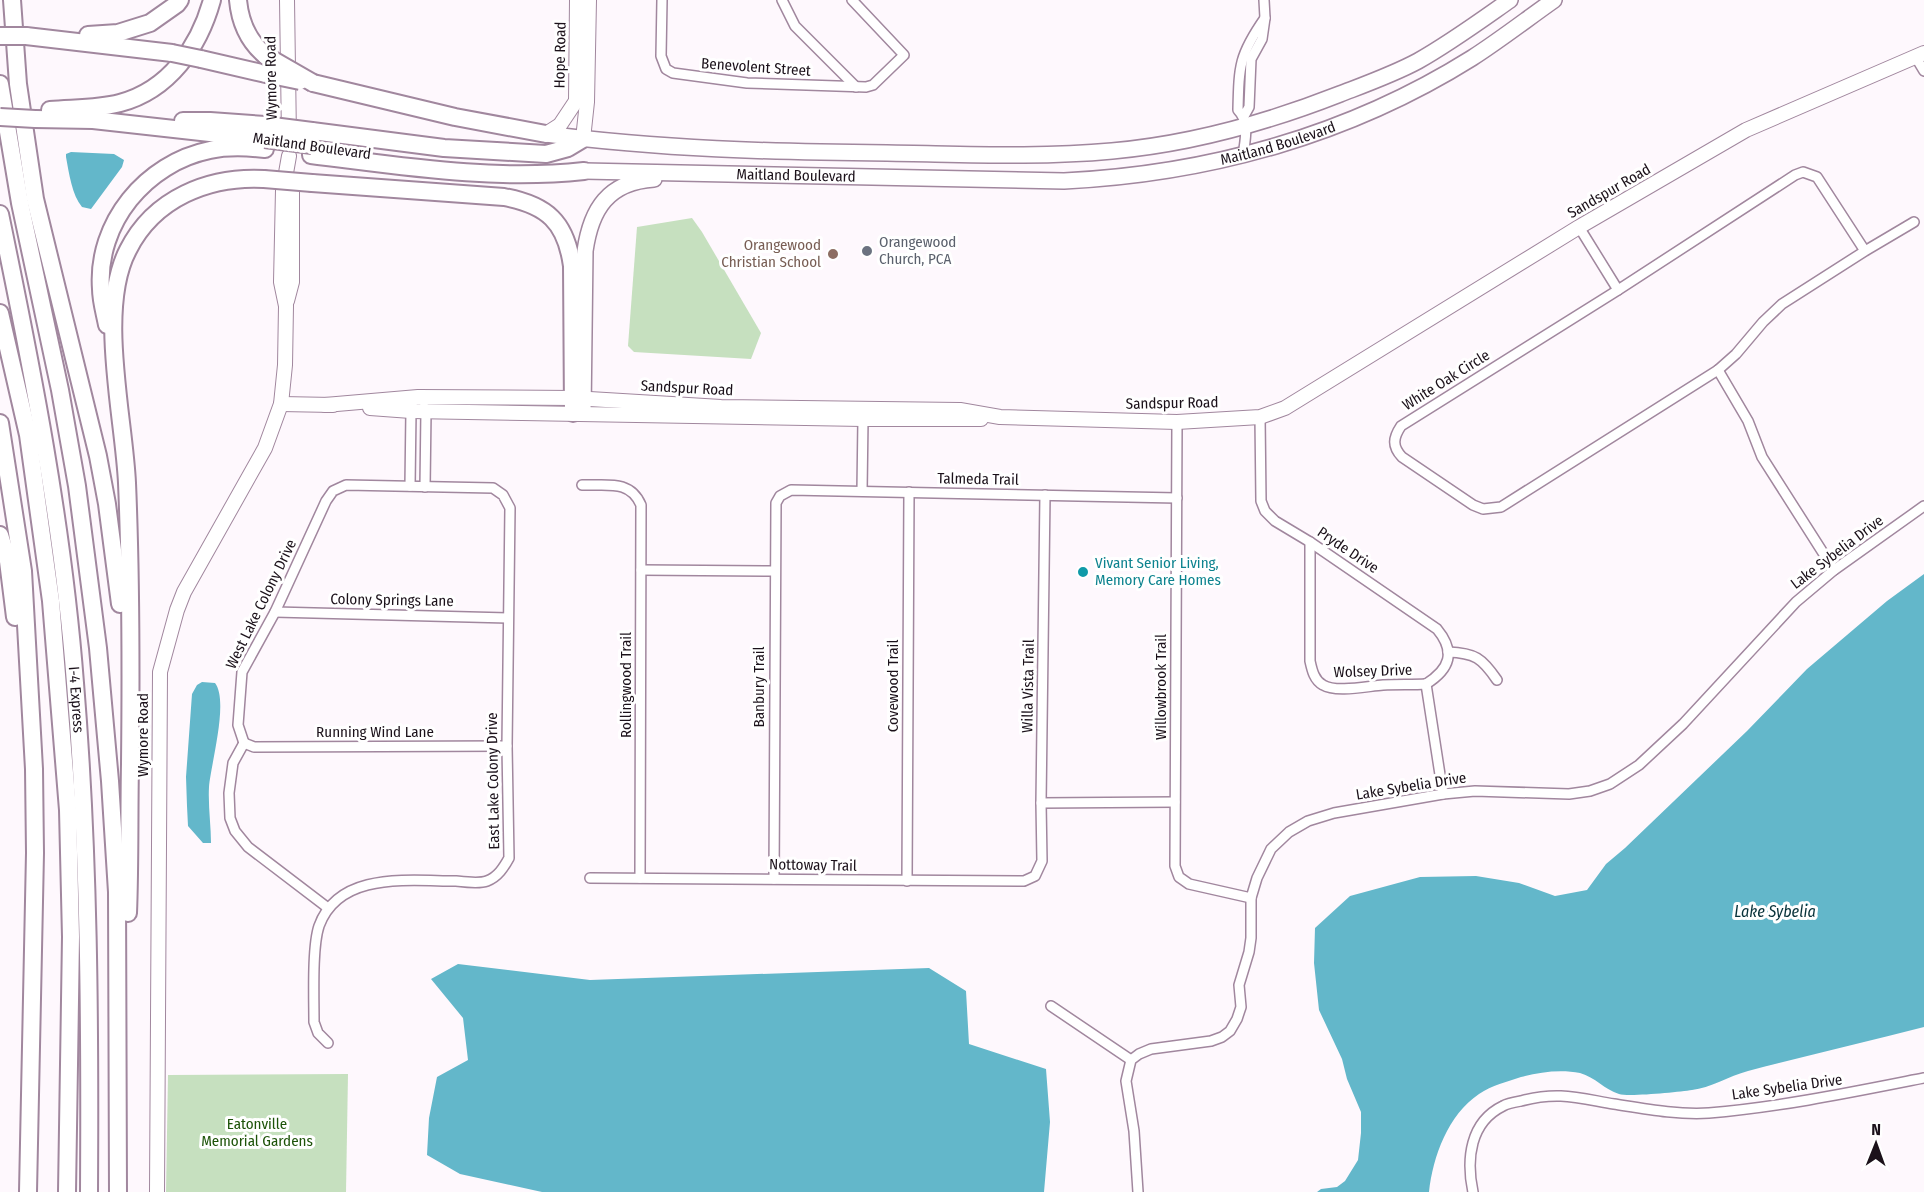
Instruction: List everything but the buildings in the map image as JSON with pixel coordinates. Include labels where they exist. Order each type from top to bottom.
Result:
[{"type":"highway","points":[[12,0],[18,84],[35,199],[98,456],[107,504],[131,688]]},
{"type":"highway","points":[[54,38],[118,33],[150,23],[180,0]]},
{"type":"highway","points":[[0,112],[34,115],[119,104],[134,99],[154,88],[188,54],[207,17],[212,0]]},
{"type":"highway","points":[[238,0],[239,15],[244,27],[266,56],[313,83]]},
{"type":"highway","name":"Maitland Boulevard","points":[[0,36],[54,38],[172,53],[313,83],[455,117],[546,134]]},
{"type":"highway","points":[[0,84],[20,203],[60,390],[75,475],[98,648],[117,892],[118,1192]]},
{"type":"highway","name":"Maitland Boulevard","points":[[0,117],[34,115],[93,120],[265,137],[453,164],[584,171]]},
{"type":"highway","points":[[117,976],[126,941],[131,688],[127,480],[115,362],[101,289],[103,254],[108,237],[125,206],[142,185],[161,170],[175,162],[209,150],[230,147],[265,137]]},
{"type":"highway","points":[[312,144],[546,154],[568,148],[583,139]]},
{"type":"highway","points":[[115,362],[115,284],[127,250],[145,224],[176,199],[206,185],[238,178],[264,179],[504,197],[522,200],[548,213],[565,235],[572,266],[578,406]]},
{"type":"highway","name":"I-4 Express","points":[[0,214],[54,507],[75,680],[84,799],[89,945],[88,1192]]},
{"type":"highway","name":"I-4 Express","points":[[0,313],[28,435],[51,601],[68,810],[71,937],[67,1192]]},
{"type":"highway","points":[[0,423],[16,514],[23,571],[34,769],[28,1192]]},
{"type":"highway","points":[[0,535],[8,561],[34,769]]},
{"type":"main road","name":"Wymore Road","points":[[157,1192],[160,672],[184,592],[264,448],[281,404],[285,365],[286,306],[281,282],[284,187],[289,156],[287,0]]},
{"type":"main road","name":"Hope Road","points":[[546,134],[560,125],[576,100],[577,0]]},
{"type":"main road","name":"Hope Road","points":[[583,139],[587,102],[590,0]]},
{"type":"main road","name":"Maitland Boulevard","points":[[546,134],[735,151],[1061,154],[1156,146],[1311,106],[1417,61],[1510,0]]},
{"type":"main road","name":"Maitland Boulevard","points":[[584,171],[1064,181],[1159,172],[1259,152],[1328,129],[1403,96],[1472,58],[1554,0]]},
{"type":"main road","name":"Sandspur Road","points":[[325,405],[418,397],[720,416],[960,410],[1000,417],[1177,422],[1260,417],[1285,408],[1579,227],[1746,130],[1919,54]]},
{"type":"main road","points":[[578,406],[585,252],[593,216],[602,203],[614,191],[631,183],[645,180],[750,174]]},
{"type":"main road","name":"Sandspur Road","points":[[281,404],[411,411],[578,406],[710,406],[863,414]]},
{"type":"street","name":"Benevolent Street","points":[[662,0],[661,56],[666,69],[673,73],[747,83],[856,87],[873,85],[904,55],[852,0]]},
{"type":"street","points":[[783,0],[795,26],[856,87]]},
{"type":"street","points":[[1259,152],[1238,110],[1238,78],[1242,56],[1250,39],[1265,18],[1264,0]]},
{"type":"street","points":[[1919,54],[1924,71]]},
{"type":"street","points":[[1243,156],[1245,122]]},
{"type":"street","name":"White Oak Circle","points":[[1865,251],[1817,177],[1803,172],[1795,175],[1618,290],[1401,426],[1394,440],[1395,450],[1473,506],[1483,509],[1501,507],[1718,370],[1782,304],[1914,222]]},
{"type":"street","points":[[1579,227],[1618,290]]},
{"type":"street","points":[[1718,370],[1748,421],[1762,457],[1834,570]]},
{"type":"street","points":[[410,486],[411,411],[418,397]]},
{"type":"street","points":[[418,397],[426,411],[425,487]]},
{"type":"street","points":[[862,491],[863,414]]},
{"type":"street","name":"Pryde Drive","points":[[1260,417],[1261,501],[1265,511],[1275,521],[1310,542],[1437,629],[1446,640],[1448,652]]},
{"type":"street","name":"Willowbrook Trail","points":[[1177,422],[1175,866],[1179,877],[1189,884],[1251,898]]},
{"type":"street","points":[[411,441],[425,441]]},
{"type":"street","name":"West Lake Colony Drive","points":[[244,743],[238,725],[242,672],[275,612],[326,501],[333,491],[346,485],[410,486]]},
{"type":"street","name":"Rollingwood Trail","points":[[582,485],[624,486],[636,493],[641,505],[640,878]]},
{"type":"street","name":"East Lake Colony Drive","points":[[328,908],[346,894],[365,884],[392,880],[486,882],[500,872],[509,858],[507,746],[510,507],[503,495],[493,488],[410,486]]},
{"type":"street","name":"Talmeda Trail","points":[[780,496],[791,490],[1177,498]]},
{"type":"street","name":"Covewood Trail","points":[[907,881],[909,492]]},
{"type":"street","name":"Willa Vista Trail","points":[[1035,876],[1042,861],[1045,495]]},
{"type":"street","name":"Banbury Trail","points":[[774,879],[776,503],[780,496]]},
{"type":"street","name":"Lake Sybelia Drive","points":[[1131,1060],[1151,1049],[1211,1041],[1222,1037],[1230,1030],[1241,1007],[1239,985],[1251,938],[1251,898],[1257,878],[1271,849],[1289,832],[1308,821],[1334,813],[1443,794],[1475,791],[1569,794],[1610,784],[1639,765],[1683,724],[1796,602],[1834,570],[1924,506]]},
{"type":"street","name":"Wolsey Drive","points":[[1310,542],[1310,661],[1313,674],[1324,687],[1337,689],[1426,684],[1443,794]]},
{"type":"street","points":[[641,570],[775,571]]},
{"type":"street","name":"Colony Springs Lane","points":[[275,612],[508,618]]},
{"type":"street","points":[[1426,684],[1438,676],[1446,666],[1448,652],[1466,653],[1478,658],[1497,680]]},
{"type":"street","points":[[244,743],[232,763],[229,794],[230,819],[235,831],[248,847],[328,908],[319,927],[316,942],[314,1022],[318,1034],[328,1043]]},
{"type":"street","name":"Running Wind Lane","points":[[244,743],[254,747],[507,746]]},
{"type":"street","points":[[1041,803],[1175,802]]},
{"type":"street","name":"Nottoway Trail","points":[[590,878],[1024,882],[1035,876]]},
{"type":"street","points":[[1051,1006],[1131,1060],[1126,1081],[1134,1131],[1138,1192]]},
{"type":"street","name":"Lake Sybelia Drive","points":[[1473,1192],[1469,1165],[1480,1123],[1503,1106],[1542,1095],[1563,1095],[1667,1112],[1708,1113],[1830,1097],[1924,1078]]},
{"type":"green space","points":[[692,218],[761,333],[751,359],[634,352],[628,346],[637,227]]},
{"type":"green space","name":"Eatonville Memorial Gardens","points":[[348,1074],[346,1192],[166,1192],[168,1075]]},
{"type":"water","points":[[71,152],[114,154],[124,160],[122,167],[91,209],[82,207],[73,190],[66,157],[66,154]]},
{"type":"water","name":"Lake Sybelia","points":[[1924,574],[1924,1027],[1748,1071],[1706,1087],[1686,1091],[1624,1095],[1609,1090],[1585,1075],[1565,1071],[1521,1077],[1484,1091],[1459,1113],[1438,1151],[1429,1192],[1317,1192],[1321,1189],[1337,1187],[1345,1181],[1358,1160],[1361,1112],[1347,1079],[1342,1059],[1319,1010],[1314,963],[1315,928],[1350,896],[1420,877],[1476,876],[1519,883],[1555,896],[1587,890],[1606,864],[1747,731],[1807,669],[1887,601]]},
{"type":"water","points":[[202,682],[215,683],[220,703],[218,733],[209,787],[211,843],[203,843],[188,826],[186,777],[192,694],[197,685]]},
{"type":"water","points":[[458,964],[590,980],[929,968],[966,991],[969,1044],[1046,1069],[1050,1122],[1044,1192],[542,1192],[460,1174],[427,1155],[429,1118],[437,1077],[468,1060],[463,1018],[431,979]]},
{"type":"place","name":"Orangewood Church, PCA","points":[[867,251]]},
{"type":"place","name":"Orangewood Christian School","points":[[833,254]]},
{"type":"place","name":"Vivant Senior Living, Memory Care Homes","points":[[1083,572]]}]
